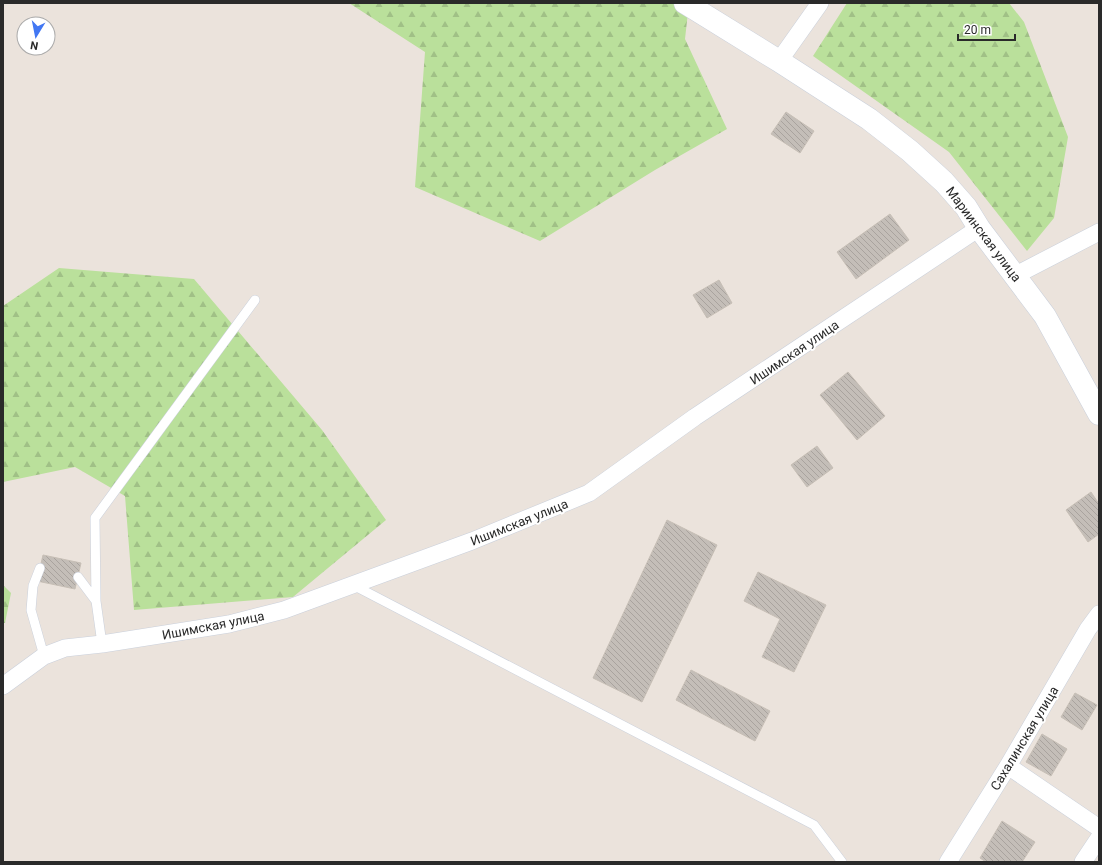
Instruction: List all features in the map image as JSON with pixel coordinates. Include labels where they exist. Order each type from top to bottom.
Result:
[{"type":"main road","name":"Мариинская улица","points":[[685,3],[869,119],[910,151],[944,182],[966,207],[1045,316],[1099,414]]},
{"type":"street","points":[[779,61],[820,3]]},
{"type":"street","name":"Ишимская улица","points":[[3,686],[44,656],[65,648],[102,644],[229,624],[284,610],[472,541],[589,493],[696,417],[980,228]]},
{"type":"street","points":[[1016,275],[1099,232]]},
{"type":"street","name":"Сахалинская улица","points":[[948,862],[1008,766],[1088,629],[1099,614]]},
{"type":"street","points":[[1008,766],[1099,828]]},
{"type":"street","points":[[1083,862],[1099,838]]},
{"type":"lane","points":[[102,644],[96,601],[95,518],[255,300]]},
{"type":"lane","points":[[40,568],[33,586],[31,610],[44,656]]},
{"type":"lane","points":[[78,577],[96,601]]},
{"type":"lane","points":[[352,585],[814,825],[842,862]]},
{"type":"green space","points":[[349,3],[689,3],[685,39],[727,129],[655,170],[540,241],[415,187],[425,52]]},
{"type":"green space","points":[[847,3],[1009,3],[1024,22],[1068,137],[1054,218],[1027,251],[949,152],[813,56]]},
{"type":"green space","points":[[59,268],[194,279],[322,430],[386,520],[293,597],[134,610],[125,496],[75,467],[3,482],[3,306]]},
{"type":"green space","points":[[3,585],[11,593],[5,623],[3,623]]},
{"type":"building","points":[[786,112],[814,131],[800,153],[771,134]]},
{"type":"building","points":[[890,214],[909,240],[856,279],[837,252]]},
{"type":"building","points":[[719,280],[732,303],[707,318],[693,295]]},
{"type":"building","points":[[848,372],[885,416],[857,440],[820,395]]},
{"type":"building","points":[[817,446],[833,468],[807,487],[791,465]]},
{"type":"building","points":[[1091,492],[1099,504],[1099,534],[1088,542],[1066,510]]},
{"type":"building","points":[[667,520],[717,545],[642,702],[593,678]]},
{"type":"building","points":[[43,555],[81,563],[75,589],[37,581]]},
{"type":"building","points":[[758,572],[826,605],[794,672],[762,657],[780,619],[744,601]]},
{"type":"building","points":[[691,670],[770,711],[755,741],[676,700]]},
{"type":"building","points":[[1075,693],[1097,705],[1082,730],[1061,717]]},
{"type":"building","points":[[1042,734],[1067,749],[1051,776],[1026,762]]},
{"type":"building","points":[[1002,821],[1035,842],[1022,862],[986,862],[980,858]]}]
